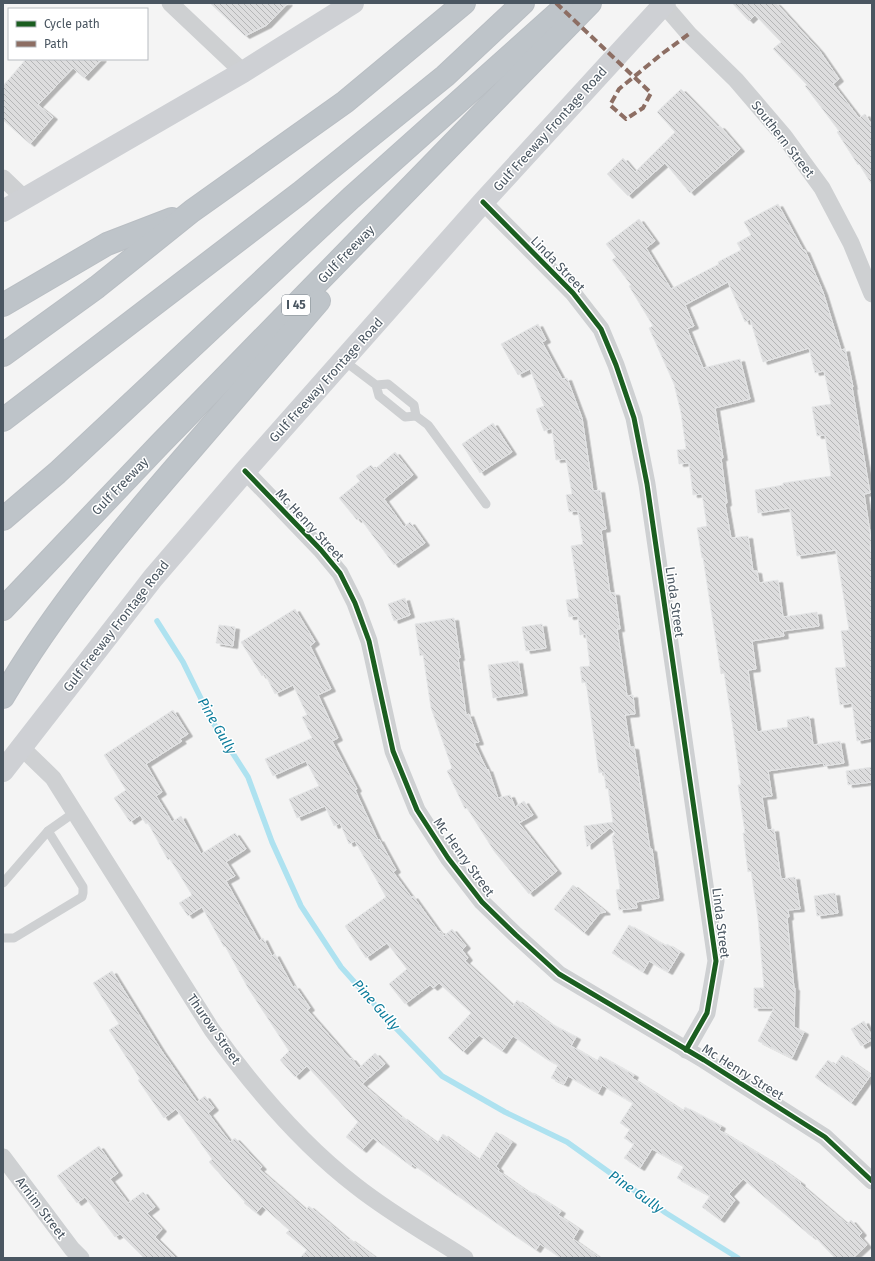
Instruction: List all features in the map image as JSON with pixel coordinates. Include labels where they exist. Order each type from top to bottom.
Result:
[{"type":"highway","points":[[3,363],[192,211],[345,102],[464,3]]},
{"type":"highway","points":[[3,420],[300,193],[445,76],[523,3]]},
{"type":"highway","points":[[3,520],[63,468],[351,198],[570,3]]},
{"type":"highway","name":"Gulf Freeway","points":[[3,609],[160,444],[590,3]]},
{"type":"highway","points":[[3,697],[45,631],[71,594],[129,521],[484,113]]},
{"type":"highway","points":[[3,305],[107,244],[192,211]]},
{"type":"highway","points":[[3,355],[97,288]]},
{"type":"main road","points":[[3,211],[243,72],[353,3]]},
{"type":"main road","name":"Gulf Freeway Frontage Road","points":[[3,771],[20,747],[153,578],[245,471],[483,202],[664,4]]},
{"type":"street","points":[[170,3],[243,72]]},
{"type":"street","name":"Southern Street","points":[[664,4],[688,34],[745,92],[784,136],[822,188],[851,243],[872,294]]},
{"type":"street","points":[[3,178],[25,199]]},
{"type":"street","name":"Linda Street","points":[[483,202],[573,293],[601,329],[616,365],[634,418],[648,492],[716,962],[707,1013],[686,1050]]},
{"type":"street","name":"Mc Henry Street","points":[[245,471],[321,550],[340,573],[355,603],[369,641],[393,751],[417,810],[448,858],[482,902],[559,974],[704,1060],[825,1137],[872,1181]]},
{"type":"street","name":"Thurow Street","points":[[20,747],[52,778],[212,1030],[231,1057],[272,1105],[314,1150],[355,1186],[465,1258]]},
{"type":"street","name":"Arnim Street","points":[[3,1157],[72,1249],[81,1258]]},
{"type":"lane","points":[[343,360],[376,385],[379,396],[405,416],[416,416],[428,425],[486,504]]},
{"type":"lane","points":[[376,385],[388,384],[414,405],[416,416]]},
{"type":"lane","points":[[3,883],[48,832],[75,812]]},
{"type":"lane","points":[[3,938],[14,938],[82,897],[83,887],[48,832]]},
{"type":"building","points":[[210,3],[288,3],[267,25],[245,36]]},
{"type":"building","points":[[732,3],[776,3],[819,50],[839,79],[833,84],[859,118],[865,114],[872,125],[872,185],[837,132],[839,131],[805,86],[807,85],[773,49],[781,42],[755,15],[749,21]]},
{"type":"building","points":[[25,60],[101,60],[84,78],[73,68],[38,105],[53,117],[30,144],[3,120],[3,86]]},
{"type":"building","points":[[681,89],[718,127],[720,126],[740,149],[690,193],[665,163],[628,196],[607,174],[623,158],[635,172],[675,132],[657,112]]},
{"type":"building","points":[[778,204],[803,250],[805,250],[823,292],[841,350],[845,349],[853,387],[870,493],[864,494],[872,545],[870,545],[872,559],[872,738],[857,741],[852,703],[840,705],[835,668],[846,667],[841,631],[849,630],[836,550],[797,556],[790,508],[758,513],[755,490],[783,485],[783,483],[831,476],[825,435],[817,436],[812,407],[831,404],[824,371],[815,373],[809,348],[763,362],[750,319],[745,322],[728,282],[685,305],[694,326],[687,329],[703,368],[740,359],[750,399],[715,408],[723,458],[721,458],[727,503],[725,504],[731,538],[748,536],[753,571],[757,571],[759,583],[778,580],[783,617],[817,612],[819,626],[783,631],[784,636],[752,641],[756,669],[748,670],[757,732],[788,727],[787,720],[809,716],[813,745],[840,741],[844,763],[824,766],[823,763],[768,771],[772,796],[762,797],[767,830],[774,829],[781,879],[795,877],[800,909],[788,910],[789,917],[787,918],[795,988],[794,1027],[804,1032],[792,1058],[758,1041],[774,1008],[754,1008],[754,988],[764,988],[758,919],[751,871],[748,872],[743,833],[745,833],[738,785],[741,785],[732,722],[724,673],[721,674],[697,528],[707,526],[702,494],[693,495],[689,463],[679,464],[677,450],[686,449],[681,413],[674,384],[649,328],[653,326],[629,286],[631,285],[612,260],[616,257],[606,244],[639,219],[655,241],[646,248],[671,289],[719,264],[718,262],[741,250],[737,243],[751,235],[744,222]]},
{"type":"building","points":[[538,324],[546,340],[542,342],[562,379],[567,378],[582,418],[593,491],[600,490],[606,529],[601,530],[610,593],[615,593],[620,629],[617,629],[627,696],[633,695],[635,714],[625,715],[630,747],[634,747],[659,898],[636,902],[637,908],[619,910],[616,890],[620,889],[612,837],[615,833],[610,828],[587,847],[584,826],[613,822],[604,772],[599,773],[586,682],[582,683],[580,667],[590,666],[586,634],[580,635],[578,616],[569,617],[566,600],[579,598],[571,546],[583,544],[578,511],[569,512],[566,495],[572,494],[566,459],[556,460],[552,428],[544,431],[536,409],[544,406],[530,369],[518,375],[501,344]]},
{"type":"building","points":[[493,423],[512,452],[480,473],[462,444]]},
{"type":"building","points":[[395,452],[413,475],[384,499],[404,527],[410,522],[425,543],[394,565],[360,518],[357,520],[339,498],[360,481],[356,476],[371,465],[375,469]]},
{"type":"building","points":[[405,598],[410,615],[394,621],[388,604]]},
{"type":"building","points":[[295,609],[315,642],[310,646],[331,689],[318,695],[338,738],[332,741],[357,789],[355,790],[378,840],[379,839],[396,870],[393,872],[412,898],[413,896],[439,932],[440,931],[444,936],[452,929],[466,946],[462,950],[468,958],[465,961],[513,1006],[517,1000],[549,1023],[576,1037],[571,1046],[597,1061],[600,1056],[634,1075],[632,1078],[683,1111],[685,1107],[721,1126],[719,1130],[769,1160],[801,1183],[800,1184],[847,1224],[851,1220],[862,1233],[859,1236],[867,1245],[853,1258],[835,1258],[813,1235],[812,1237],[743,1179],[729,1194],[735,1200],[720,1220],[702,1207],[710,1196],[677,1178],[684,1166],[652,1149],[640,1168],[624,1158],[634,1144],[624,1138],[630,1129],[620,1123],[633,1103],[602,1085],[598,1093],[568,1076],[564,1084],[551,1078],[558,1065],[513,1036],[502,1051],[479,1035],[463,1052],[448,1038],[471,1013],[439,983],[433,988],[430,985],[405,1004],[389,984],[407,969],[387,943],[366,958],[345,926],[386,897],[355,841],[349,844],[340,823],[334,826],[325,806],[297,818],[289,799],[319,786],[306,761],[273,776],[265,759],[312,738],[302,717],[307,715],[293,685],[275,694],[265,674],[262,676],[241,642]]},
{"type":"building","points":[[454,618],[466,715],[469,714],[479,742],[474,743],[487,770],[488,769],[498,798],[510,795],[515,807],[524,801],[533,815],[519,823],[557,871],[529,894],[494,851],[467,808],[465,809],[447,771],[452,768],[431,708],[423,655],[420,656],[415,624]]},
{"type":"building","points":[[542,624],[546,648],[526,651],[522,627]]},
{"type":"building","points":[[219,625],[235,627],[233,646],[216,643]]},
{"type":"building","points":[[518,661],[523,693],[493,698],[488,665]]},
{"type":"building","points":[[173,710],[188,734],[180,739],[182,741],[146,764],[162,792],[156,796],[172,822],[181,816],[201,854],[235,833],[246,849],[226,862],[235,876],[226,881],[259,941],[263,938],[272,956],[275,954],[293,987],[295,986],[310,1008],[307,1010],[359,1068],[375,1053],[385,1064],[362,1084],[402,1118],[437,1143],[443,1134],[479,1160],[496,1132],[512,1142],[496,1166],[499,1169],[498,1171],[528,1192],[529,1191],[561,1211],[558,1215],[579,1229],[573,1239],[600,1258],[561,1258],[540,1244],[536,1250],[412,1164],[411,1166],[373,1138],[362,1150],[346,1137],[358,1122],[307,1066],[295,1077],[280,1060],[289,1051],[248,988],[202,907],[188,916],[179,903],[192,895],[170,859],[168,860],[148,823],[146,824],[140,815],[130,822],[114,798],[126,790],[104,755]]},
{"type":"building","points":[[872,767],[872,782],[848,785],[846,771]]},
{"type":"building","points":[[573,885],[606,912],[600,913],[584,933],[554,909]]},
{"type":"building","points":[[835,893],[838,913],[817,916],[814,896]]},
{"type":"building","points":[[629,925],[666,946],[667,944],[680,952],[668,972],[649,961],[643,972],[612,953]]},
{"type":"building","points":[[112,971],[161,1050],[197,1102],[205,1096],[214,1108],[208,1113],[230,1142],[235,1138],[262,1167],[259,1169],[306,1210],[309,1206],[349,1240],[350,1239],[376,1258],[300,1258],[307,1250],[286,1233],[289,1230],[262,1206],[256,1213],[244,1203],[245,1202],[209,1162],[212,1159],[176,1109],[164,1118],[138,1080],[140,1079],[109,1030],[119,1024],[93,983]]},
{"type":"building","points":[[864,1021],[872,1036],[872,1040],[861,1046],[851,1029]]},
{"type":"building","points":[[842,1055],[871,1075],[851,1103],[815,1077],[828,1060],[835,1065]]},
{"type":"building","points":[[99,1146],[118,1173],[110,1179],[128,1203],[143,1192],[155,1207],[147,1213],[162,1229],[155,1237],[176,1258],[144,1258],[120,1234],[115,1237],[85,1197],[77,1203],[57,1176]]},
{"type":"waterway","name":"Pine Gully","points":[[157,621],[183,662],[212,721],[248,777],[272,842],[301,906],[341,967],[393,1025],[442,1076],[505,1112],[567,1142],[666,1213],[738,1258]]},
{"type":"marked path","points":[[556,3],[651,93],[643,108],[626,119],[610,105],[619,89],[663,53],[689,34]]},
{"type":"cycle path","points":[[483,202],[573,293],[601,329],[616,365],[634,418],[647,484],[716,961],[707,1013],[686,1050]]},
{"type":"cycle path","points":[[245,471],[321,550],[340,573],[355,603],[369,641],[393,751],[417,810],[448,858],[482,902],[559,974],[704,1060],[825,1137],[872,1181]]}]
